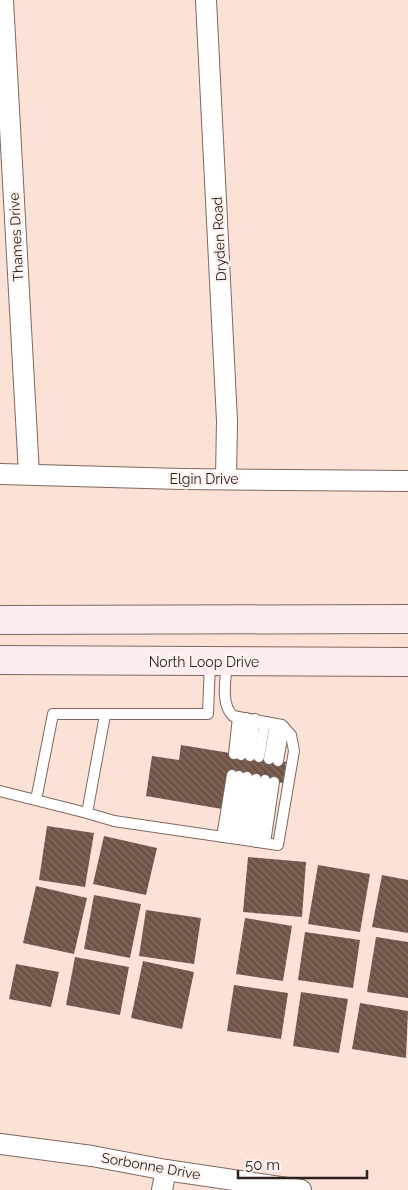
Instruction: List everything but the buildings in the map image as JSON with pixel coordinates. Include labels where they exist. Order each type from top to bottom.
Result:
[{"type":"main road","points":[[0,620],[408,619]]},
{"type":"main road","name":"North Loop Drive","points":[[0,660],[408,662]]},
{"type":"street","name":"Thames Drive","points":[[3,0],[29,474]]},
{"type":"street","name":"Dryden Road","points":[[206,0],[227,411],[226,478]]},
{"type":"street","name":"Elgin Drive","points":[[0,474],[408,481]]},
{"type":"street","name":"Sorbonne Drive","points":[[0,1144],[92,1156],[166,1170],[301,1190]]},
{"type":"street","points":[[162,1190],[166,1170]]},
{"type":"lane","points":[[36,800],[53,714],[208,714],[218,661]]},
{"type":"lane","points":[[0,791],[114,821],[278,845],[294,751],[291,735],[261,721],[228,712],[218,661]]},
{"type":"lane","points":[[88,813],[105,715]]},
{"type":"lane","points":[[255,757],[261,721]]},
{"type":"lane","points":[[255,757],[261,721]]},
{"type":"lane","points":[[255,757],[261,721]]},
{"type":"lane","points":[[243,840],[252,778]]},
{"type":"lane","points":[[243,840],[252,778]]},
{"type":"lane","points":[[243,840],[252,778]]}]
